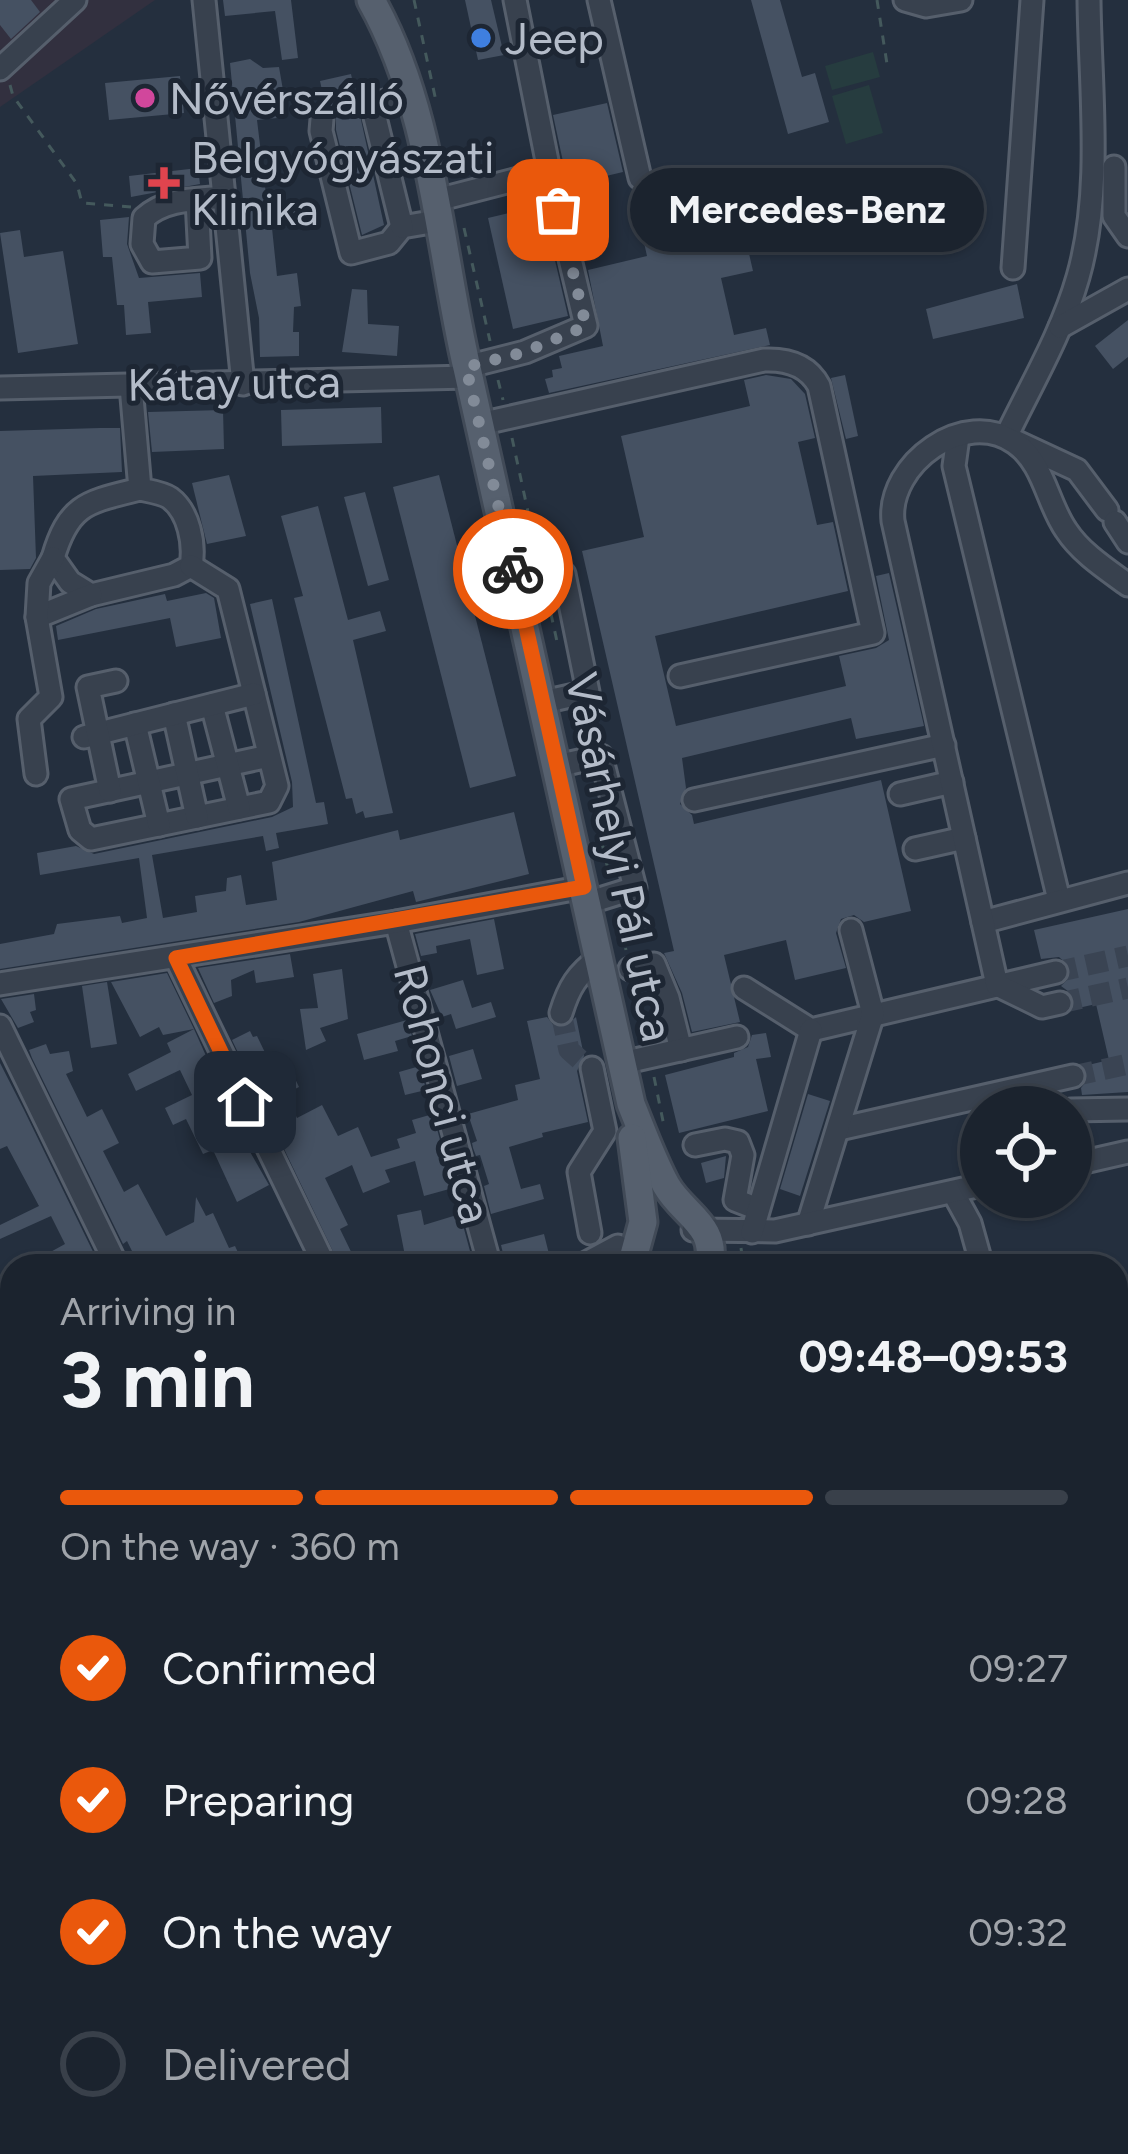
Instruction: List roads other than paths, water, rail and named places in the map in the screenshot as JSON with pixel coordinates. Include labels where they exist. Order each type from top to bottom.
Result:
[{"type":"main road","name":"Vásárhelyi Pál utca","points":[[371,0],[408,94],[631,1104],[652,1158],[660,1196],[691,1227],[700,1254]]},
{"type":"main road","name":"Vásárhelyi Pál utca","points":[[628,1245],[623,1133],[631,1104]]},
{"type":"main road","points":[[628,1245],[691,1227]]},
{"type":"street","points":[[2,65],[75,0]]},
{"type":"street","points":[[204,0],[243,384]]},
{"type":"street","points":[[322,119],[352,254],[389,243],[402,227],[435,211],[549,172],[515,0]]},
{"type":"street","points":[[599,0],[640,178]]},
{"type":"street","points":[[905,0],[926,6],[961,0]]},
{"type":"street","points":[[1013,268],[1032,0]]},
{"type":"street","points":[[1006,437],[1059,327],[1079,273],[1091,168],[1089,0]]},
{"type":"street","points":[[402,227],[372,105],[408,94]]},
{"type":"street","points":[[1091,168],[1121,167],[1114,216],[1128,236]]},
{"type":"street","name":"Kátay utca","points":[[0,388],[243,384],[468,372],[525,352],[586,326],[549,172]]},
{"type":"street","points":[[197,200],[200,258],[152,262],[142,244],[144,218],[159,204],[225,197]]},
{"type":"street","points":[[1059,327],[1128,289]]},
{"type":"street","points":[[480,424],[764,360],[781,359],[813,375],[873,633],[680,676]]},
{"type":"street","points":[[131,386],[140,489]]},
{"type":"street","points":[[997,985],[892,508],[897,485],[910,465],[930,449],[958,437],[988,433],[1006,437],[1076,470],[1128,542]]},
{"type":"street","points":[[958,437],[954,466],[1059,900]]},
{"type":"street","points":[[1006,437],[1033,461],[1072,538],[1128,585]]},
{"type":"street","points":[[36,774],[29,719],[51,697],[37,617],[39,583],[53,558],[63,523],[86,503],[140,489],[169,496],[186,518],[194,551],[191,566]]},
{"type":"street","points":[[53,558],[70,582],[92,596]]},
{"type":"street","points":[[37,617],[191,566]]},
{"type":"street","points":[[191,566],[228,589],[277,787],[269,802],[91,839],[80,830],[71,799],[269,756]]},
{"type":"street","points":[[516,586],[564,574],[588,692],[543,702]]},
{"type":"street","points":[[110,791],[91,735],[88,687],[116,682]]},
{"type":"street","points":[[91,735],[254,694]]},
{"type":"street","points":[[212,705],[239,808]]},
{"type":"street","points":[[174,714],[196,817]]},
{"type":"street","points":[[135,724],[160,825]]},
{"type":"street","points":[[694,800],[944,745]]},
{"type":"street","points":[[0,984],[634,888],[602,756],[557,766]]},
{"type":"street","points":[[900,794],[952,782]]},
{"type":"street","points":[[915,849],[964,838]]},
{"type":"street","points":[[983,922],[1128,884]]},
{"type":"street","name":"Rohonci utca","points":[[395,922],[487,1254]]},
{"type":"street","points":[[808,1224],[873,1014],[851,930]]},
{"type":"street","points":[[176,958],[319,1254]]},
{"type":"street","points":[[561,1013],[569,987],[581,970],[599,958]]},
{"type":"street","points":[[630,969],[655,964],[681,1050]]},
{"type":"street","points":[[744,988],[811,1030],[1056,972]]},
{"type":"street","points":[[997,985],[1042,1007],[1060,1003]]},
{"type":"street","points":[[0,1026],[111,1254]]},
{"type":"street","points":[[752,1232],[811,1030]]},
{"type":"street","points":[[590,1233],[578,1172],[605,1132],[589,1066],[602,1072],[737,1037]]},
{"type":"street","points":[[1028,1086],[1073,1076]]},
{"type":"street","points":[[839,1129],[960,1101]]},
{"type":"street","points":[[1092,1110],[1128,1109]]},
{"type":"street","points":[[695,1145],[725,1139],[738,1142],[743,1155],[735,1200],[758,1209]]},
{"type":"street","points":[[1092,1160],[1128,1152]]},
{"type":"street","points":[[726,1254],[775,1231],[960,1190]]},
{"type":"street","points":[[953,1192],[970,1223],[979,1254]]},
{"type":"street","points":[[691,1227],[775,1231]]},
{"type":"tunnel","points":[[1056,972],[1128,956]]},
{"type":"tunnel","points":[[1060,1003],[1128,988]]},
{"type":"tunnel","points":[[561,1013],[569,1050],[586,1065]]},
{"type":"tunnel","points":[[1073,1076],[1128,1064]]},
{"type":"place","name":"Jeep","points":[[481,38]]},
{"type":"place","name":"Nővérszálló","points":[[145,98]]},
{"type":"place","name":"Belgyógyászati Klinika","points":[[164,183]]},
{"type":"place","name":"Mercedes-Benz","points":[[558,210]]}]
